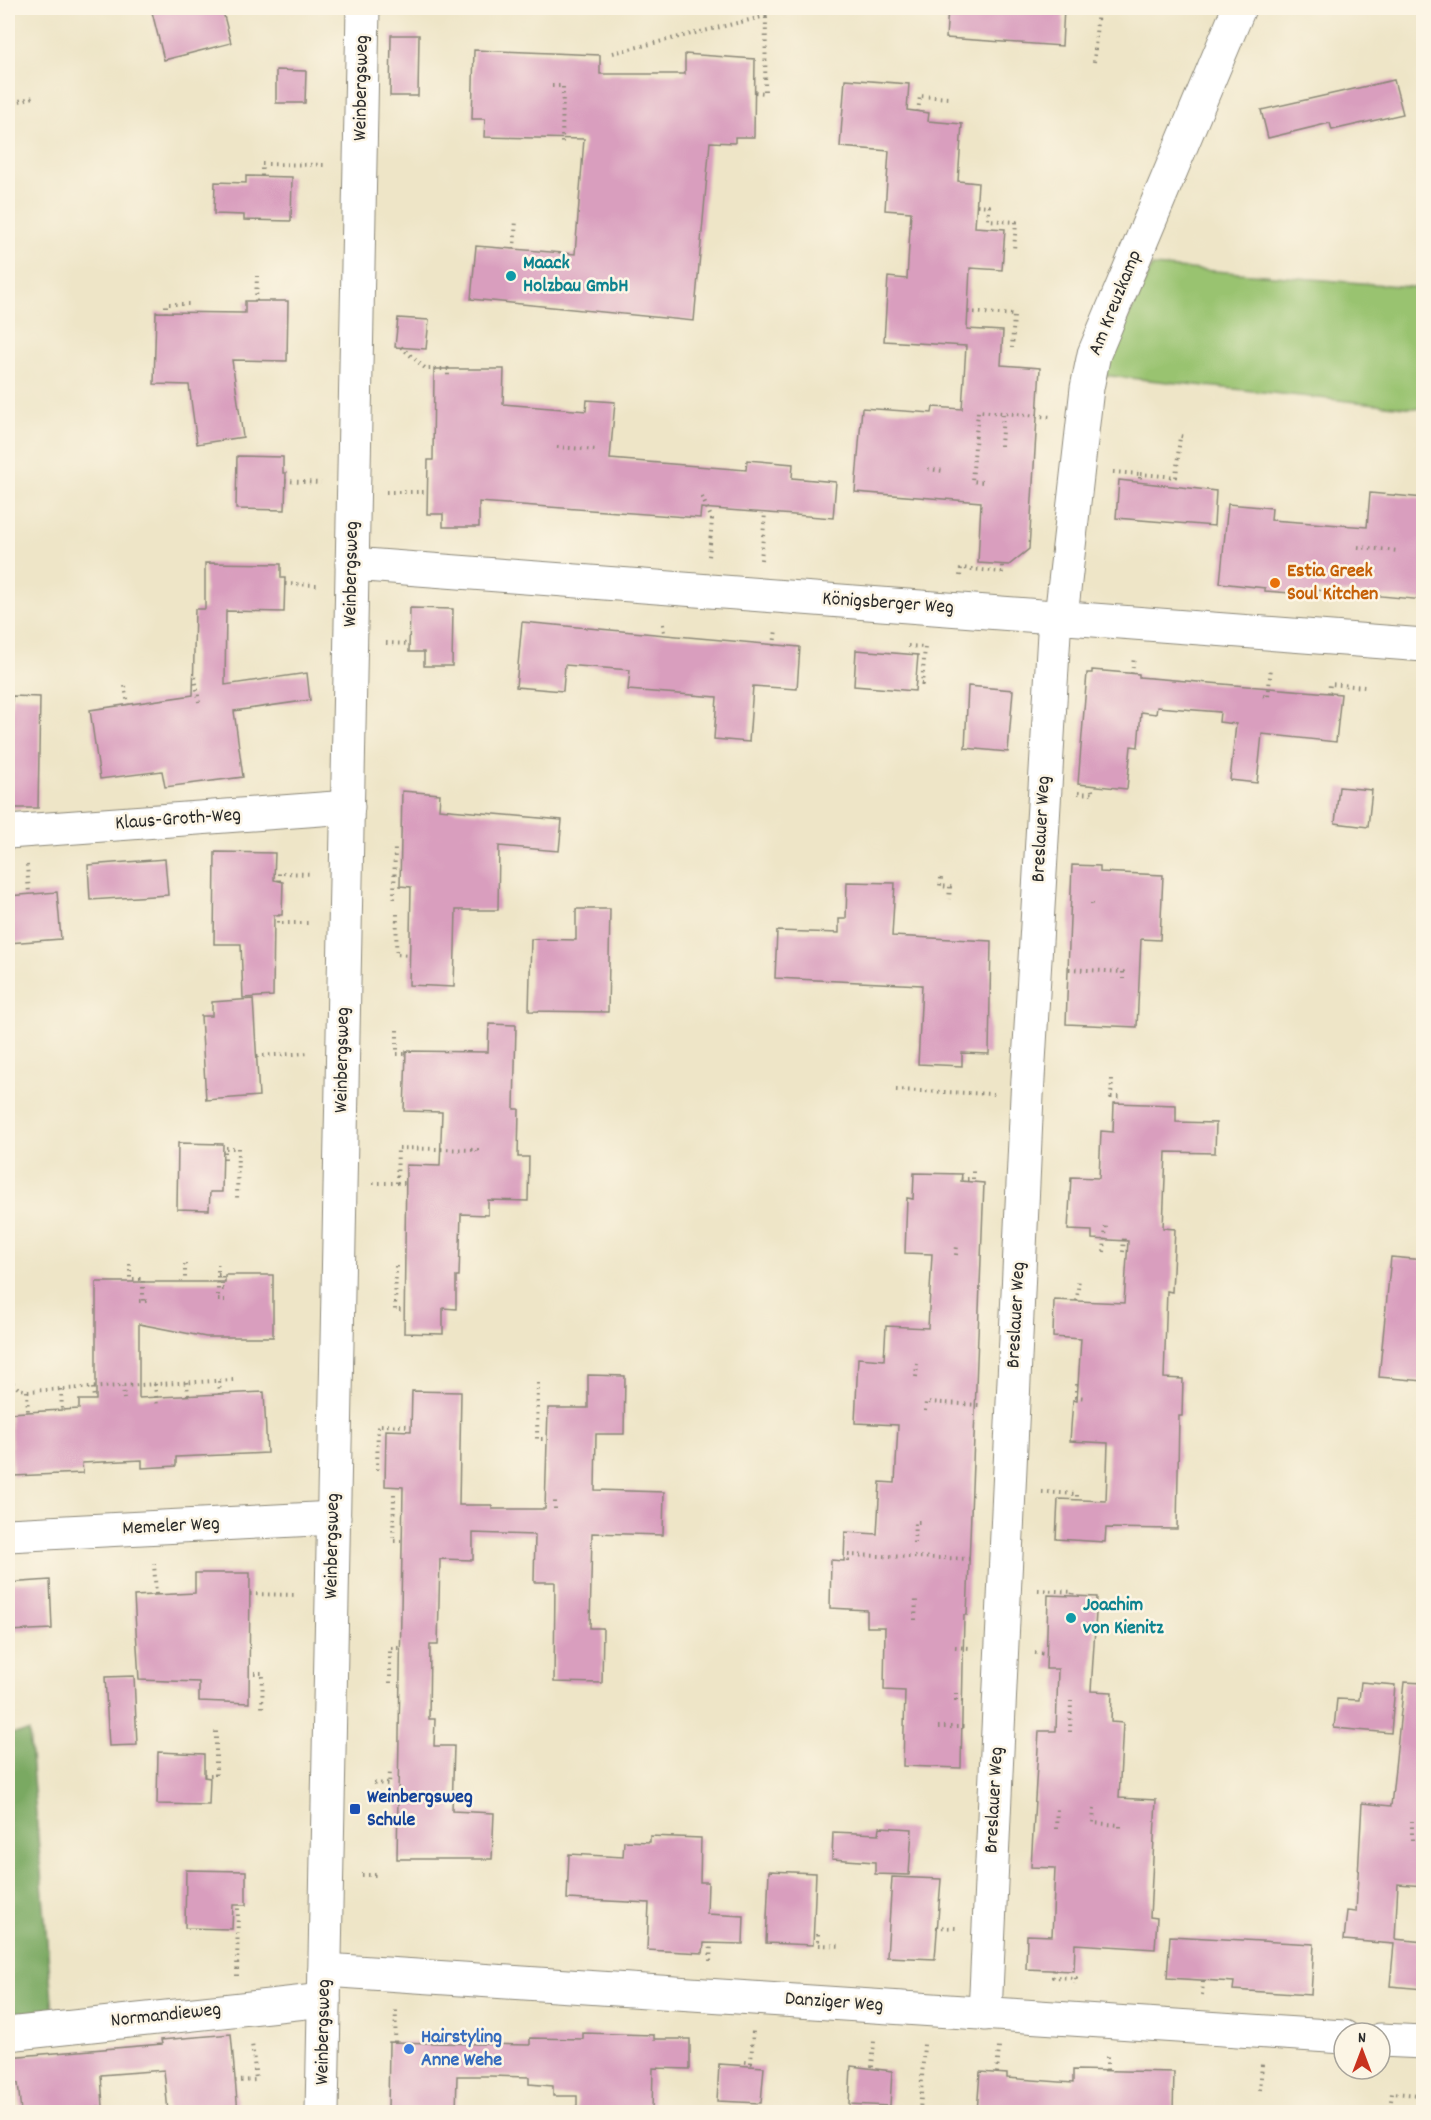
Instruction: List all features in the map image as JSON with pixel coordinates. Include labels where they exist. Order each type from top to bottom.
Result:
[{"type":"street","name":"Weinbergsweg","points":[[322,2112],[363,8]]},
{"type":"street","name":"Am Kreuzkamp","points":[[1058,617],[1087,388],[1094,354],[1239,8]]},
{"type":"street","name":"Königsberger Weg","points":[[352,564],[1424,645]]},
{"type":"street","name":"Breslauer Weg","points":[[985,2014],[1027,1096],[1058,617]]},
{"type":"street","name":"Klaus-Groth-Weg","points":[[8,832],[348,807]]},
{"type":"street","name":"Memeler Weg","points":[[8,1535],[333,1518]]},
{"type":"street","name":"Danziger Weg","points":[[324,1985],[926,2009],[1332,2036]]},
{"type":"street","name":"Normandieweg","points":[[8,2034],[243,1993],[324,1985]]},
{"type":"street","points":[[1392,2041],[1424,2042]]},
{"type":"path","points":[[755,92],[765,93],[766,16],[763,8]]},
{"type":"path","points":[[1094,62],[1098,8]]},
{"type":"path","points":[[613,53],[766,16]]},
{"type":"path","points":[[552,86],[563,86],[562,143]]},
{"type":"path","points":[[918,112],[920,96],[949,98]]},
{"type":"path","points":[[8,104],[34,97]]},
{"type":"path","points":[[262,176],[262,164],[360,166]]},
{"type":"path","points":[[977,205],[989,206],[988,220],[1016,222],[1014,250]]},
{"type":"path","points":[[514,249],[516,220]]},
{"type":"path","points":[[256,301],[257,276]]},
{"type":"path","points":[[166,313],[166,304],[190,304]]},
{"type":"path","points":[[968,312],[1014,315],[1012,348]]},
{"type":"path","points":[[401,347],[426,369],[448,369],[448,378]]},
{"type":"path","points":[[982,482],[972,481],[978,411],[1054,417],[1055,407]]},
{"type":"path","points":[[1001,446],[1003,413]]},
{"type":"path","points":[[1140,474],[1176,477],[1180,436],[1186,437]]},
{"type":"path","points":[[557,447],[597,450]]},
{"type":"path","points":[[928,470],[943,471]]},
{"type":"path","points":[[702,497],[712,519],[707,591]]},
{"type":"path","points":[[759,594],[765,513]]},
{"type":"path","points":[[1358,547],[1399,551]]},
{"type":"path","points":[[968,569],[1002,572],[1002,565]]},
{"type":"path","points":[[908,646],[925,647],[922,684],[916,683]]},
{"type":"path","points":[[195,677],[199,702]]},
{"type":"path","points":[[1329,693],[1330,684],[1365,687]]},
{"type":"path","points":[[125,686],[128,705]]},
{"type":"path","points":[[394,899],[395,845]]},
{"type":"path","points":[[941,878],[940,886],[950,887],[949,899]]},
{"type":"path","points":[[397,915],[396,954],[409,955]]},
{"type":"path","points":[[1034,967],[1123,972],[1123,980]]},
{"type":"path","points":[[1085,978],[1086,970]]},
{"type":"path","points":[[397,1030],[397,1054],[405,1054]]},
{"type":"path","points":[[257,1056],[343,1052]]},
{"type":"path","points":[[1112,1079],[1111,1097],[1121,1097]]},
{"type":"path","points":[[896,1090],[1027,1096]]},
{"type":"path","points":[[225,1159],[225,1148],[238,1148],[237,1201]]},
{"type":"path","points":[[397,1183],[398,1148],[477,1150],[477,1156]]},
{"type":"path","points":[[961,1179],[973,1179],[973,1167]]},
{"type":"path","points":[[1104,1252],[1106,1224]]},
{"type":"path","points":[[1123,1252],[1124,1237]]},
{"type":"path","points":[[956,1255],[957,1246]]},
{"type":"path","points":[[130,1264],[130,1279],[143,1279],[141,1301],[150,1301]]},
{"type":"path","points":[[185,1264],[185,1282]]},
{"type":"path","points":[[218,1264],[218,1300],[225,1300]]},
{"type":"path","points":[[396,1266],[395,1310],[405,1310]]},
{"type":"path","points":[[218,1275],[222,1275],[222,1289],[225,1289]]},
{"type":"path","points":[[1077,1301],[1078,1278]]},
{"type":"path","points":[[916,1377],[917,1364]]},
{"type":"path","points":[[8,1379],[19,1389],[27,1391],[234,1380]]},
{"type":"path","points":[[219,1381],[220,1394]]},
{"type":"path","points":[[187,1382],[188,1396]]},
{"type":"path","points":[[538,1383],[537,1438],[547,1439]]},
{"type":"path","points":[[155,1384],[157,1406]]},
{"type":"path","points":[[1076,1384],[1076,1397],[1087,1398]]},
{"type":"path","points":[[123,1386],[124,1399]]},
{"type":"path","points":[[93,1388],[94,1400]]},
{"type":"path","points":[[60,1389],[62,1411]]},
{"type":"path","points":[[27,1391],[28,1413]]},
{"type":"path","points":[[925,1411],[926,1402],[1012,1406]]},
{"type":"path","points":[[377,1470],[378,1425],[411,1426]]},
{"type":"path","points":[[394,1494],[393,1541],[401,1541]]},
{"type":"path","points":[[555,1498],[555,1509]]},
{"type":"path","points":[[914,1543],[915,1522],[923,1522]]},
{"type":"path","points":[[848,1561],[848,1555],[1005,1560]]},
{"type":"path","points":[[250,1594],[332,1595]]},
{"type":"path","points":[[915,1620],[916,1598]]},
{"type":"path","points":[[390,1683],[390,1648],[400,1648]]},
{"type":"path","points":[[254,1673],[263,1673],[262,1710]]},
{"type":"path","points":[[1070,1732],[1071,1701]]},
{"type":"path","points":[[204,1775],[216,1775],[216,1731]]},
{"type":"path","points":[[374,1784],[389,1784],[390,1772]]},
{"type":"path","points":[[1056,1828],[1057,1808]]},
{"type":"path","points":[[1094,1809],[1093,1823],[1120,1825],[1120,1829]]},
{"type":"path","points":[[1412,1821],[1412,1840]]},
{"type":"path","points":[[235,2081],[256,2080],[243,1993],[238,1905]]},
{"type":"path","points":[[819,1934],[818,1945],[842,1946]]},
{"type":"path","points":[[920,2112],[926,2009]]},
{"type":"path","points":[[1391,2101],[1392,2093],[1420,2095]]},
{"type":"green space","points":[[1152,266],[1423,288],[1423,409],[1102,375]]},
{"type":"green space","points":[[29,1732],[53,2012],[8,2016],[8,1734]]},
{"type":"building","points":[[151,8],[222,8],[231,43],[164,60]]},
{"type":"building","points":[[948,8],[1064,8],[1062,46],[946,38]]},
{"type":"building","points":[[391,35],[419,35],[418,96],[390,96]]},
{"type":"building","points":[[474,50],[600,55],[600,74],[685,74],[685,54],[755,59],[754,137],[735,137],[735,143],[710,142],[694,321],[471,299],[476,246],[575,254],[584,139],[484,137],[485,119],[472,119]]},
{"type":"building","points":[[276,70],[306,71],[305,103],[276,103]]},
{"type":"building","points":[[845,79],[909,84],[907,110],[929,113],[928,121],[962,124],[958,181],[978,183],[975,227],[1005,229],[1002,270],[970,268],[967,329],[1003,331],[1001,365],[1040,368],[1029,549],[1009,565],[978,563],[981,502],[855,492],[862,408],[932,413],[933,407],[962,409],[966,346],[884,341],[888,277],[907,279],[911,212],[885,210],[889,151],[840,147]]},
{"type":"building","points":[[1394,80],[1403,114],[1332,130],[1330,123],[1268,138],[1261,110]]},
{"type":"building","points":[[246,176],[292,177],[291,221],[244,220],[244,215],[214,214],[215,182],[246,183]]},
{"type":"building","points":[[245,301],[288,301],[287,361],[232,360],[243,437],[197,444],[189,385],[154,384],[156,312],[245,313]]},
{"type":"building","points":[[398,318],[429,320],[426,349],[395,347]]},
{"type":"building","points":[[434,369],[504,369],[503,404],[586,411],[587,400],[615,402],[610,459],[746,470],[747,460],[793,464],[792,478],[836,482],[833,518],[701,508],[700,518],[479,502],[479,527],[443,527],[443,514],[427,514],[428,460],[433,460]]},
{"type":"building","points":[[237,456],[283,457],[283,473],[286,473],[285,510],[236,509]]},
{"type":"building","points":[[1119,480],[1216,491],[1214,526],[1116,518]]},
{"type":"building","points":[[1370,493],[1424,498],[1424,600],[1316,590],[1316,595],[1265,591],[1265,588],[1220,583],[1228,504],[1272,508],[1271,520],[1367,527]]},
{"type":"building","points":[[205,563],[281,564],[281,578],[285,578],[284,612],[226,611],[225,685],[307,673],[310,700],[234,711],[243,777],[165,787],[162,771],[100,779],[90,710],[193,695],[195,609],[205,609]]},
{"type":"building","points":[[410,608],[453,609],[452,666],[424,666],[424,652],[409,652]]},
{"type":"building","points":[[522,622],[800,647],[797,689],[753,686],[749,742],[714,739],[717,697],[628,690],[630,670],[565,665],[563,691],[516,687]]},
{"type":"building","points":[[856,650],[918,655],[915,691],[854,686]]},
{"type":"building","points":[[1092,670],[1139,674],[1139,677],[1341,694],[1336,742],[1262,734],[1257,783],[1230,780],[1236,724],[1219,722],[1220,712],[1157,707],[1156,714],[1141,712],[1138,747],[1131,746],[1127,789],[1078,784],[1087,673],[1092,673]]},
{"type":"building","points":[[968,686],[1013,690],[1008,752],[965,748]]},
{"type":"building","points":[[12,696],[40,697],[38,808],[9,808],[8,752],[10,752]]},
{"type":"building","points":[[1339,787],[1372,790],[1368,827],[1335,823]]},
{"type":"building","points":[[402,791],[440,794],[439,809],[562,820],[559,851],[499,846],[498,910],[456,910],[454,987],[409,985],[411,887],[400,886]]},
{"type":"building","points":[[215,852],[275,853],[274,880],[283,882],[282,915],[274,915],[273,996],[243,998],[241,944],[214,944]]},
{"type":"building","points":[[165,859],[168,895],[90,900],[88,865]]},
{"type":"building","points":[[1072,865],[1100,866],[1100,872],[1163,875],[1160,940],[1141,939],[1137,1027],[1066,1024]]},
{"type":"building","points":[[847,882],[895,883],[892,936],[991,941],[989,1054],[962,1053],[962,1066],[918,1064],[922,985],[775,978],[777,931],[839,933],[839,919],[846,919]]},
{"type":"building","points":[[57,892],[61,939],[8,943],[8,896]]},
{"type":"building","points":[[576,909],[610,909],[608,1012],[529,1011],[531,939],[576,940]]},
{"type":"building","points":[[253,999],[259,1096],[206,1100],[201,1016],[212,1016],[212,1002]]},
{"type":"building","points":[[489,1024],[516,1025],[514,1109],[519,1109],[518,1157],[529,1157],[528,1201],[488,1200],[488,1215],[461,1214],[456,1309],[443,1308],[443,1334],[404,1333],[406,1165],[440,1166],[442,1112],[404,1111],[406,1051],[488,1052]]},
{"type":"building","points":[[1114,1103],[1176,1105],[1176,1122],[1216,1123],[1215,1153],[1166,1152],[1163,1228],[1175,1229],[1172,1292],[1167,1291],[1164,1378],[1183,1379],[1182,1416],[1179,1416],[1177,1529],[1106,1528],[1105,1542],[1056,1539],[1058,1499],[1106,1501],[1108,1443],[1070,1441],[1073,1400],[1077,1401],[1081,1339],[1053,1337],[1054,1300],[1124,1303],[1128,1241],[1092,1239],[1092,1231],[1068,1230],[1071,1177],[1099,1178],[1101,1131],[1113,1132]]},
{"type":"building","points":[[178,1143],[223,1144],[222,1192],[210,1192],[209,1210],[177,1209]]},
{"type":"building","points":[[914,1173],[962,1174],[961,1181],[984,1183],[967,1615],[964,1615],[961,1768],[903,1766],[905,1691],[884,1690],[885,1627],[867,1627],[867,1610],[830,1608],[831,1560],[844,1561],[845,1532],[877,1534],[880,1482],[895,1483],[898,1425],[855,1423],[858,1358],[884,1360],[886,1326],[928,1328],[932,1254],[905,1253],[907,1198],[913,1199]]},
{"type":"building","points":[[1391,1257],[1424,1260],[1424,1381],[1379,1377]]},
{"type":"building","points":[[225,1275],[273,1275],[273,1337],[206,1337],[139,1324],[139,1398],[264,1392],[267,1453],[176,1457],[176,1466],[142,1468],[142,1460],[82,1463],[83,1473],[13,1476],[10,1413],[79,1409],[79,1400],[96,1400],[96,1282],[225,1282]]},
{"type":"building","points":[[588,1375],[625,1376],[624,1434],[596,1434],[595,1490],[664,1492],[663,1535],[592,1533],[590,1628],[603,1628],[602,1683],[554,1682],[555,1582],[534,1582],[535,1535],[473,1533],[473,1560],[440,1559],[438,1645],[430,1645],[429,1719],[435,1719],[434,1746],[454,1746],[452,1811],[494,1813],[492,1859],[397,1859],[403,1487],[385,1486],[386,1430],[411,1431],[412,1391],[461,1392],[459,1505],[492,1505],[492,1509],[545,1509],[548,1408],[588,1408]]},
{"type":"building","points":[[195,1573],[250,1573],[249,1703],[199,1701],[199,1682],[139,1680],[134,1596],[195,1593]]},
{"type":"building","points":[[50,1580],[52,1629],[8,1631],[8,1583]]},
{"type":"building","points":[[1048,1595],[1097,1597],[1091,1691],[1112,1692],[1111,1722],[1123,1723],[1119,1798],[1156,1800],[1150,1917],[1157,1918],[1155,1949],[1075,1944],[1074,1971],[1026,1969],[1027,1935],[1052,1936],[1055,1868],[1031,1867],[1039,1731],[1056,1731],[1058,1669],[1046,1669]]},
{"type":"building","points":[[134,1676],[137,1745],[109,1746],[105,1677]]},
{"type":"building","points":[[1361,1682],[1395,1685],[1391,1733],[1334,1728],[1337,1699],[1359,1700]]},
{"type":"building","points":[[1404,1682],[1424,1683],[1424,1886],[1398,1884],[1395,1939],[1424,1942],[1424,1989],[1390,1986],[1394,1944],[1344,1940],[1347,1911],[1356,1912],[1362,1803],[1391,1806]]},
{"type":"building","points":[[158,1752],[204,1754],[204,1777],[210,1778],[209,1805],[157,1804]]},
{"type":"building","points":[[880,1827],[912,1829],[909,1875],[875,1874],[875,1862],[832,1859],[833,1832],[879,1834]]},
{"type":"building","points":[[650,1836],[701,1838],[700,1882],[708,1882],[707,1914],[744,1916],[743,1944],[704,1943],[703,1953],[647,1950],[649,1903],[567,1899],[569,1854],[623,1857],[624,1841],[650,1842]]},
{"type":"building","points":[[186,1870],[246,1871],[246,1905],[233,1905],[232,1929],[185,1928]]},
{"type":"building","points":[[769,1871],[816,1873],[813,1945],[766,1943]]},
{"type":"building","points":[[892,1877],[941,1879],[935,1959],[887,1957]]},
{"type":"building","points":[[1170,1936],[1314,1944],[1311,1995],[1233,1990],[1234,1982],[1167,1978]]},
{"type":"building","points":[[583,2033],[654,2035],[654,2039],[690,2039],[690,2069],[653,2068],[652,2112],[577,2112],[577,2096],[553,2096],[553,2086],[529,2084],[529,2077],[457,2076],[456,2112],[388,2112],[389,2042],[530,2045],[530,2038],[583,2039]]},
{"type":"building","points":[[231,2034],[238,2112],[168,2112],[164,2070],[101,2075],[103,2107],[21,2112],[18,2083],[8,2084],[8,2057],[162,2044],[161,2040]]},
{"type":"building","points":[[719,2064],[764,2067],[761,2103],[717,2101]]},
{"type":"building","points":[[851,2066],[892,2071],[890,2106],[849,2104]]},
{"type":"building","points":[[1073,2070],[1174,2072],[1173,2112],[1021,2110],[1021,2112],[977,2112],[980,2072],[1007,2074],[1007,2078],[1073,2083]]},
{"type":"place","name":"Maack Holzbau GmbH","points":[[511,276]]},
{"type":"place","name":"Estia Greek Soul Kitchen","points":[[1275,583]]},
{"type":"place","name":"Joachim von Kienitz","points":[[1071,1618]]},
{"type":"place","name":"Weinbergsweg Schule","points":[[355,1809]]},
{"type":"place","name":"Hairstyling Anne Wehe","points":[[409,2049]]}]
